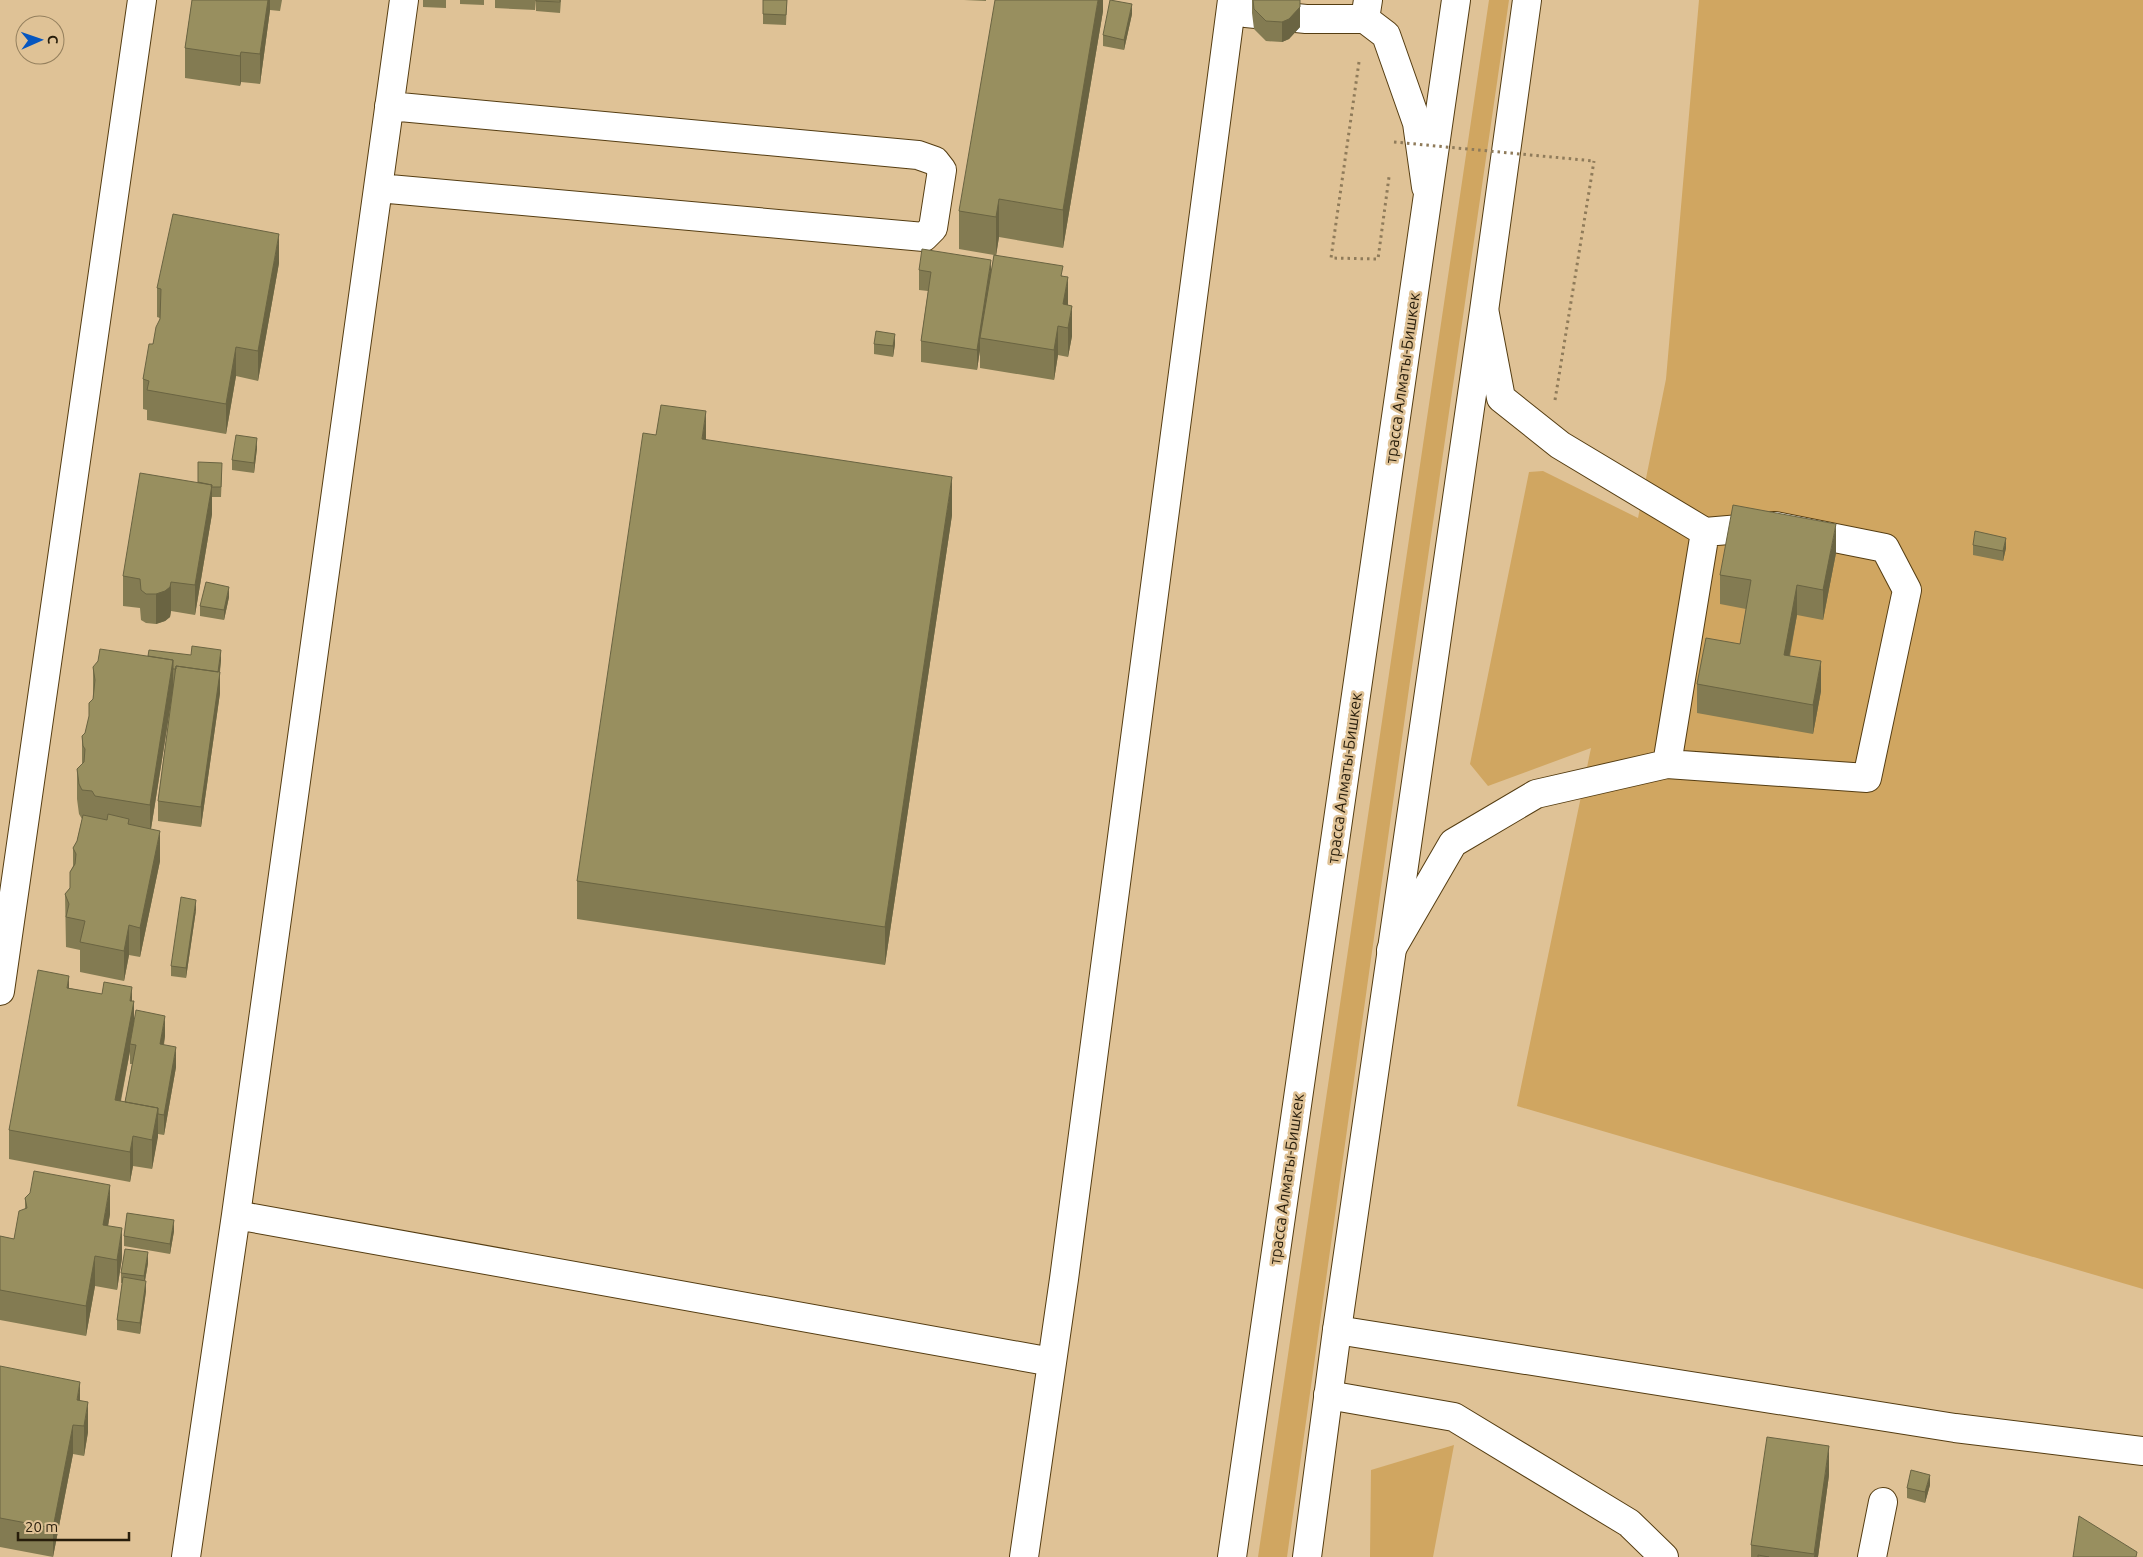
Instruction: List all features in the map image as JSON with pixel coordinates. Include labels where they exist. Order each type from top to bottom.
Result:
[{"type":"main road","points":[[0,990],[142,0]]},
{"type":"main road","points":[[186,1557],[236,1215],[404,0]]},
{"type":"main road","points":[[1233,0],[1246,13],[1306,19],[1367,9],[1386,35],[1417,123],[1427,200]]},
{"type":"main road","points":[[1024,1557],[1052,1362],[1233,0]]},
{"type":"main road","name":"трасса Алматы-Бишкек","points":[[1232,1557],[1456,0]]},
{"type":"main road","points":[[1307,1557],[1337,1330],[1527,0]]},
{"type":"main road","points":[[378,188],[924,237],[933,228],[942,170],[935,161],[918,155],[389,106]]},
{"type":"main road","points":[[1391,952],[1454,843],[1536,794],[1667,764],[1867,778],[1907,590],[1885,548],[1775,526],[1705,532],[1560,445],[1501,398],[1484,311]]},
{"type":"main road","points":[[1667,764],[1705,532]]},
{"type":"main road","points":[[236,1215],[1052,1362]]},
{"type":"main road","points":[[1337,1330],[1955,1428],[2143,1451]]},
{"type":"main road","points":[[1328,1395],[1454,1417],[1629,1523],[1664,1557]]},
{"type":"main road","points":[[1872,1557],[1883,1502]]},
{"type":"path","points":[[1367,9],[1331,258],[1378,259],[1390,171]]},
{"type":"path","points":[[1393,152],[1394,142],[1594,161],[1550,436]]},
{"type":"shaded area","points":[[1489,0],[1509,0],[1412,667],[1287,1557],[1258,1557]]},
{"type":"shaded area","points":[[1699,0],[2143,0],[2143,1289],[1517,1106],[1591,748],[1488,786],[1470,764],[1529,472],[1543,471],[1638,518],[1666,379]]},
{"type":"shaded area","points":[[1454,1445],[1433,1557],[1370,1557],[1371,1470]]},
{"type":"building","points":[[192,0],[268,0],[260,54],[241,52],[240,56],[185,48]]},
{"type":"building","points":[[560,0],[560,2],[536,1]]},
{"type":"building","points":[[763,0],[787,0],[786,15],[763,14]]},
{"type":"building","points":[[995,0],[1098,0],[1063,210],[999,199],[996,217],[959,211]]},
{"type":"building","points":[[1110,0],[1132,4],[1124,40],[1103,35]]},
{"type":"building","points":[[1253,0],[1300,0],[1300,7],[1289,19],[1282,22],[1266,21],[1254,9]]},
{"type":"building","points":[[173,214],[279,234],[258,351],[236,347],[226,404],[147,390],[149,381],[143,379],[149,344],[153,344],[156,327],[160,319],[161,289],[157,288]]},
{"type":"building","points":[[922,249],[991,260],[977,350],[921,341],[931,272],[919,270]]},
{"type":"building","points":[[994,255],[1063,266],[1061,276],[1068,277],[1063,304],[1072,306],[1068,328],[1058,326],[1054,350],[980,338]]},
{"type":"building","points":[[876,331],[895,334],[893,346],[874,344]]},
{"type":"building","points":[[661,405],[706,411],[702,439],[952,477],[885,927],[577,881],[643,433],[656,435]]},
{"type":"building","points":[[236,435],[257,438],[254,463],[232,460]]},
{"type":"building","points":[[198,462],[222,463],[221,487],[211,487],[212,485],[198,482]]},
{"type":"building","points":[[140,473],[212,485],[195,585],[171,582],[170,587],[165,591],[156,594],[146,594],[141,590],[140,579],[123,576]]},
{"type":"building","points":[[1733,505],[1836,524],[1823,590],[1797,585],[1784,655],[1821,661],[1813,705],[1697,684],[1706,638],[1740,644],[1751,580],[1720,575]]},
{"type":"building","points":[[1975,531],[2006,538],[2003,551],[1973,545]]},
{"type":"building","points":[[206,582],[229,587],[224,610],[200,606]]},
{"type":"building","points":[[192,646],[221,650],[218,672],[176,666],[176,669],[173,669],[173,660],[148,656],[149,650],[191,655]]},
{"type":"building","points":[[100,649],[173,660],[150,805],[95,796],[92,791],[82,790],[79,784],[77,769],[84,762],[85,749],[82,736],[85,733],[89,716],[89,703],[93,699],[95,680],[93,667],[98,661]]},
{"type":"building","points":[[176,666],[220,672],[201,807],[158,801]]},
{"type":"building","points":[[108,814],[129,819],[128,824],[160,831],[140,928],[129,925],[124,951],[80,942],[85,921],[66,917],[69,904],[65,894],[70,888],[70,872],[75,864],[76,854],[73,848],[77,841],[83,815],[107,820]]},
{"type":"building","points":[[181,897],[196,900],[186,968],[171,966]]},
{"type":"building","points":[[38,970],[69,976],[67,988],[102,994],[104,982],[132,987],[130,1001],[134,1001],[115,1100],[158,1108],[152,1140],[133,1136],[130,1152],[9,1130]]},
{"type":"building","points":[[136,1010],[165,1016],[160,1044],[176,1047],[164,1115],[158,1114],[158,1108],[125,1102],[136,1045],[130,1044]]},
{"type":"building","points":[[34,1171],[110,1185],[103,1225],[122,1228],[117,1260],[95,1256],[86,1306],[0,1290],[0,1236],[14,1239],[19,1211],[27,1208],[25,1198],[30,1193]]},
{"type":"building","points":[[127,1213],[174,1220],[170,1244],[124,1236]]},
{"type":"building","points":[[125,1249],[148,1252],[144,1276],[121,1273]]},
{"type":"building","points":[[123,1277],[146,1281],[140,1323],[117,1320]]},
{"type":"building","points":[[0,1366],[80,1382],[77,1400],[88,1402],[84,1426],[73,1425],[53,1528],[0,1518]]},
{"type":"building","points":[[1767,1437],[1829,1446],[1814,1554],[1751,1545]]},
{"type":"building","points":[[1911,1470],[1930,1475],[1925,1492],[1907,1488]]},
{"type":"building","points":[[2079,1516],[2137,1552],[2136,1557],[2073,1557]]}]
